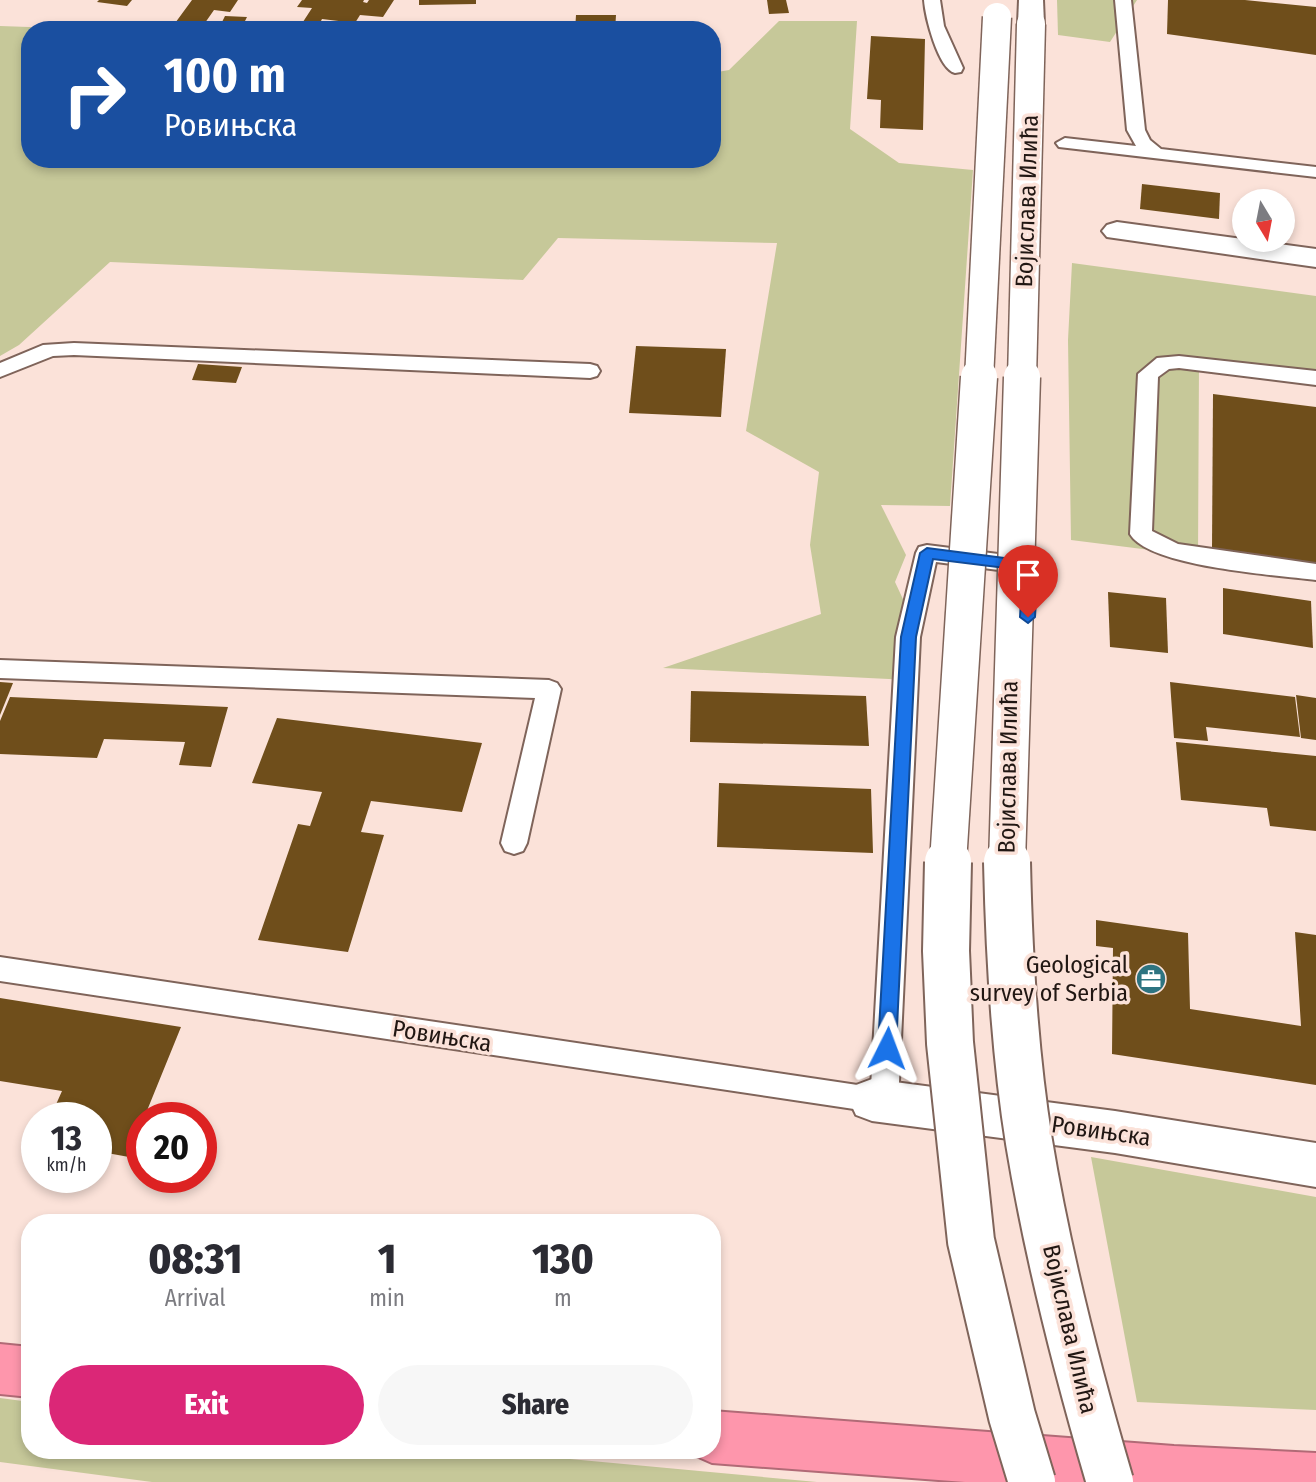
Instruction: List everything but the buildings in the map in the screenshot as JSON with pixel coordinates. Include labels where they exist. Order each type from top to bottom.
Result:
[{"type":"highway","points":[[0,1368],[21,1371]]},
{"type":"highway","points":[[721,1438],[1174,1472],[1316,1479]]},
{"type":"main road","name":"Војислава Илића","points":[[1014,10],[982,336],[948,859],[946,951],[950,1043],[971,1241],[1012,1416],[1032,1482]]},
{"type":"main road","name":"Војислава Илића","points":[[1014,10],[1030,139],[1006,828],[1009,960],[1031,1153],[1074,1360],[1110,1482]]},
{"type":"main road","points":[[1117,232],[1316,258]]},
{"type":"main road","name":"Ровињска","points":[[878,1102],[1115,1132],[1316,1164]]},
{"type":"lane","points":[[932,0],[931,20],[940,33],[955,68]]},
{"type":"lane","points":[[1122,0],[1136,130],[1143,144],[1157,154]]},
{"type":"lane","points":[[1065,143],[1316,172]]},
{"type":"lane","points":[[0,370],[50,351],[75,349],[590,371]]},
{"type":"lane","points":[[1316,378],[1179,362],[1164,363],[1148,374],[1141,534],[1155,544],[1175,552],[1316,572]]},
{"type":"lane","points":[[878,1102],[908,637],[927,553],[1030,565],[1024,695]]},
{"type":"lane","points":[[0,669],[549,690],[514,844]]},
{"type":"lane","name":"Ровињска","points":[[0,969],[878,1102]]},
{"type":"green space","points":[[1057,0],[1137,0],[1110,42],[1058,35]]},
{"type":"green space","points":[[779,21],[857,21],[850,129],[899,163],[973,170],[950,506],[881,505],[906,555],[895,582],[908,610],[909,680],[663,668],[821,614],[810,545],[819,472],[746,431],[777,243],[558,238],[523,280],[110,262],[19,345],[0,356],[0,26],[21,27],[21,168],[721,168],[721,71],[729,70]]},
{"type":"green space","points":[[1072,263],[1316,296],[1316,378],[1199,364],[1198,556],[1071,540],[1068,340]]},
{"type":"green space","points":[[1091,1157],[1316,1197],[1316,1410],[1137,1402]]},
{"type":"green space","points":[[0,1398],[21,1401],[21,1459],[570,1459],[817,1482],[152,1482],[0,1462]]},
{"type":"place","name":"Geological survey of Serbia","points":[[1151,979]]},
{"type":"route","points":[[887,1048],[908,637],[927,553],[1030,565],[1028,617]]}]
